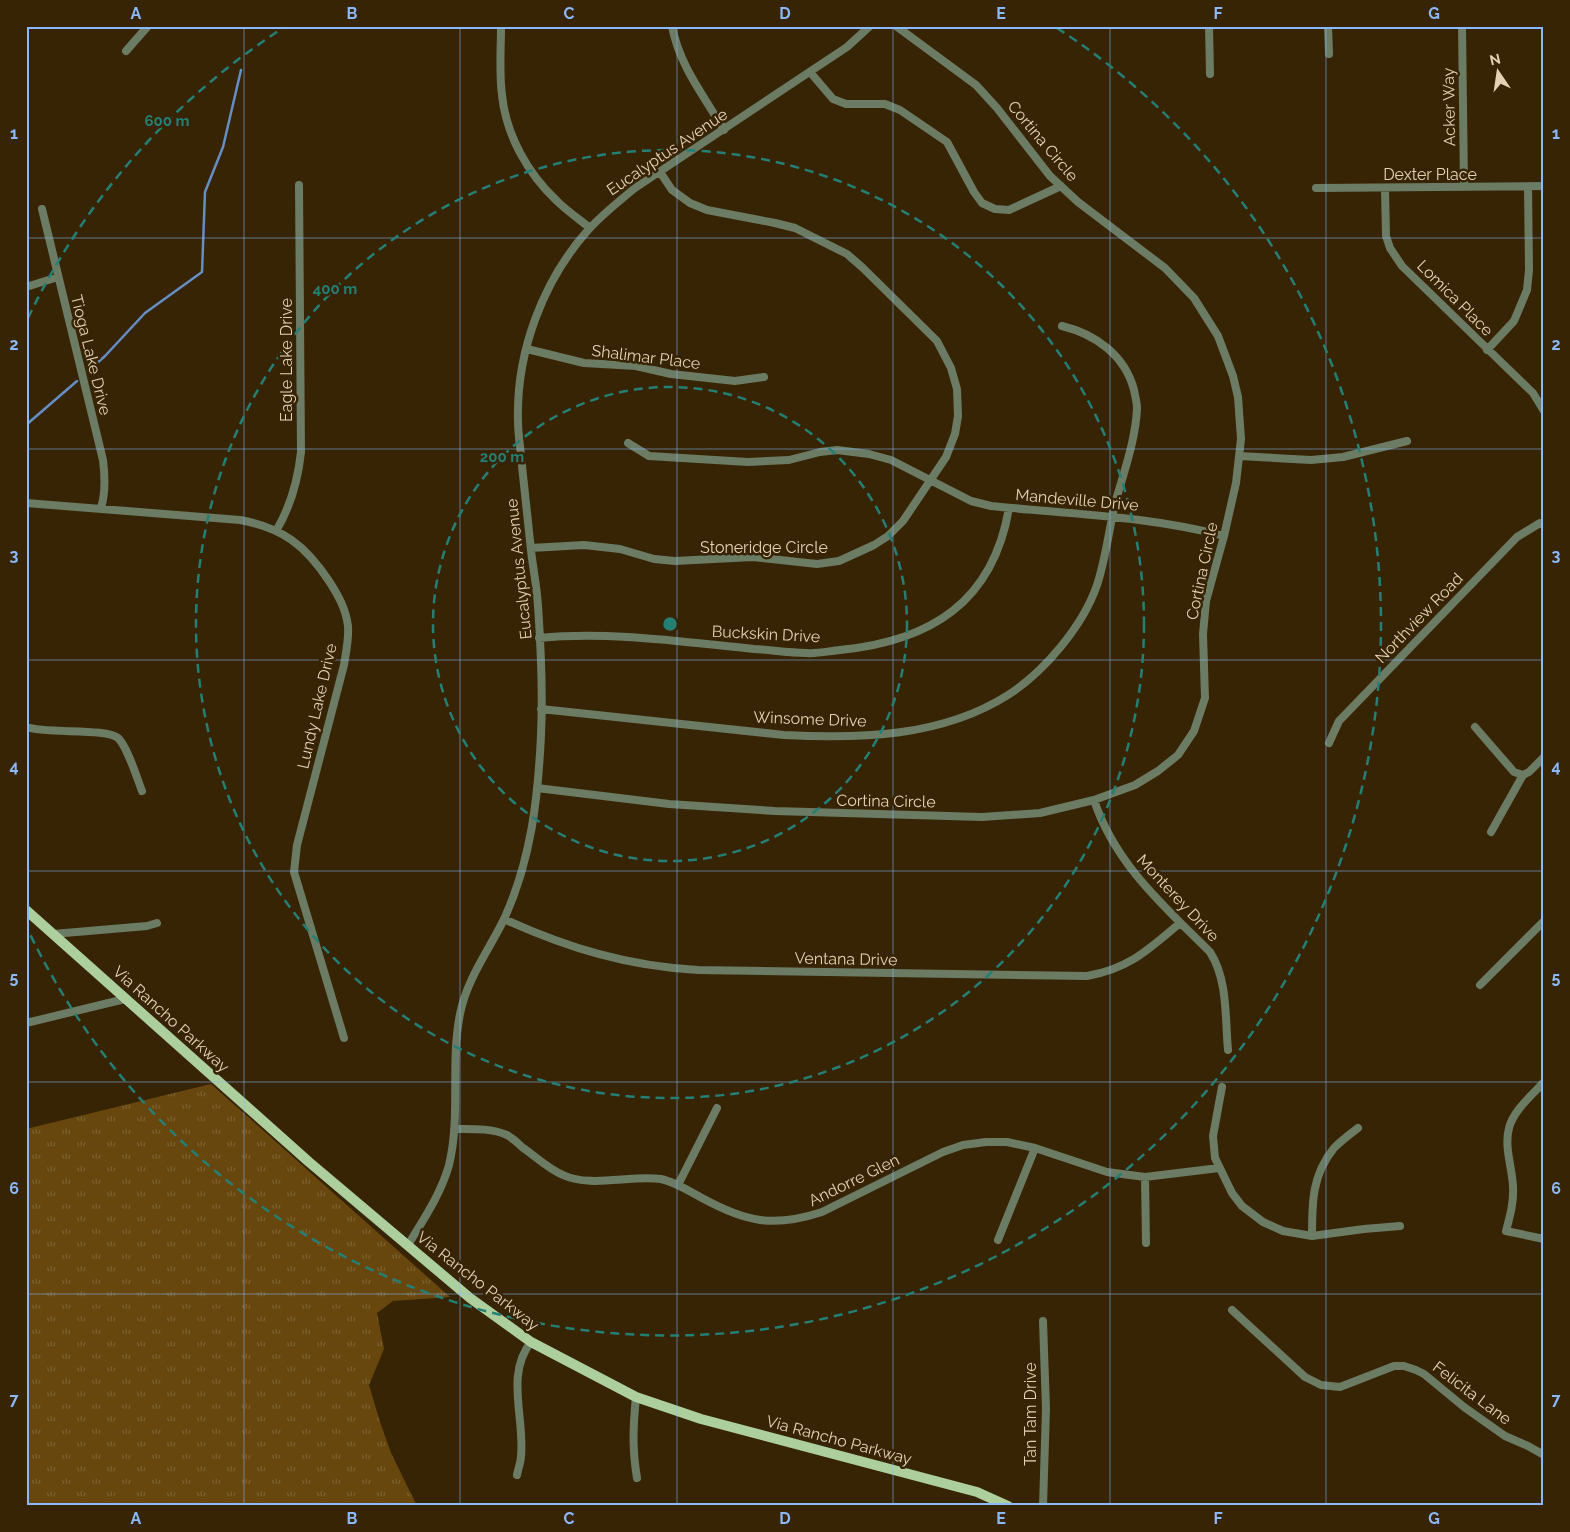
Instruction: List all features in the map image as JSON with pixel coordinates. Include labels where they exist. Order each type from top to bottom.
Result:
[{"type":"main road","name":"Via Rancho Parkway","points":[[26,910],[309,1162],[470,1298],[531,1342],[636,1397],[702,1419],[978,1492],[1008,1506]]},
{"type":"street","points":[[126,51],[148,26]]},
{"type":"street","points":[[501,26],[502,96],[511,134],[526,163],[542,186],[557,202],[590,228]]},
{"type":"street","points":[[672,26],[675,44],[683,63],[724,130]]},
{"type":"street","name":"Eucalyptus Avenue","points":[[408,1245],[427,1214],[444,1180],[449,1165],[454,1129],[456,1046],[460,1012],[473,976],[504,920],[520,881],[532,832],[541,735],[542,662],[538,605],[518,421],[520,385],[526,349],[537,314],[551,283],[579,241],[606,211],[635,188],[847,47],[870,26]]},
{"type":"street","name":"Cortina Circle","points":[[537,788],[669,804],[775,812],[982,817],[1040,813],[1094,800],[1135,785],[1158,772],[1178,754],[1194,731],[1205,698],[1203,634],[1206,601],[1224,536],[1236,482],[1241,438],[1238,397],[1234,376],[1218,336],[1194,298],[1165,268],[1078,202],[1050,176],[997,108],[976,85],[896,26]]},
{"type":"street","points":[[1209,26],[1210,74]]},
{"type":"street","points":[[1328,26],[1329,54]]},
{"type":"street","name":"Acker Way","points":[[1462,26],[1464,187]]},
{"type":"street","points":[[810,72],[833,99],[846,104],[884,104],[900,110],[947,142],[974,192],[982,203],[995,209],[1009,210],[1061,186]]},
{"type":"street","name":"Stoneridge Circle","points":[[531,548],[584,545],[620,549],[654,559],[675,562],[753,557],[817,564],[839,561],[874,545],[888,536],[903,521],[946,457],[955,434],[958,416],[957,388],[953,372],[937,341],[863,268],[847,254],[795,228],[707,210],[690,203],[672,190],[660,172]]},
{"type":"street","name":"Eagle Lake Drive","points":[[276,530],[286,513],[296,483],[301,452],[299,185]]},
{"type":"street","name":"Dexter Place","points":[[1316,188],[1544,186]]},
{"type":"street","points":[[1487,350],[1514,321],[1527,290],[1529,270],[1528,187]]},
{"type":"street","name":"Lomica Place","points":[[1385,188],[1386,236],[1390,248],[1402,266],[1533,393],[1544,411]]},
{"type":"street","name":"Tioga Lake Drive","points":[[42,209],[103,460],[105,474],[104,499],[101,508]]},
{"type":"street","points":[[26,287],[58,277]]},
{"type":"street","name":"Winsome Drive","points":[[541,709],[784,735],[818,737],[874,735],[946,723],[978,712],[1008,695],[1032,678],[1064,642],[1083,614],[1097,586],[1112,517],[1136,425],[1137,406],[1131,378],[1125,368],[1102,343],[1074,329],[1062,326]]},
{"type":"street","name":"Shalimar Place","points":[[526,349],[584,363],[636,366],[671,374],[735,381],[764,377]]},
{"type":"street","points":[[1239,456],[1311,460],[1343,457],[1407,441]]},
{"type":"street","name":"Mandeville Drive","points":[[628,443],[649,456],[748,462],[788,460],[837,450],[869,454],[891,460],[971,501],[991,506],[1112,517],[1196,529],[1224,536]]},
{"type":"street","name":"Lundy Lake Drive","points":[[26,503],[258,523],[291,538],[315,560],[342,601],[348,625],[344,665],[297,845],[294,872],[344,1038]]},
{"type":"street","name":"Buckskin Drive","points":[[539,638],[566,635],[606,636],[807,654],[866,648],[901,639],[935,623],[965,601],[970,595],[984,577],[997,555],[1006,529],[1009,508]]},
{"type":"street","name":"Northview Road","points":[[1329,742],[1339,721],[1517,537],[1542,524]]},
{"type":"street","points":[[26,727],[48,731],[103,733],[116,736],[122,743],[142,791]]},
{"type":"street","points":[[1475,727],[1514,772],[1523,775]]},
{"type":"street","points":[[1491,832],[1523,775],[1529,772],[1544,757]]},
{"type":"street","name":"Monterey Drive","points":[[1094,800],[1100,817],[1118,852],[1142,883],[1210,952],[1216,963],[1223,987],[1228,1050]]},
{"type":"street","name":"Ventana Drive","points":[[504,920],[546,938],[589,952],[670,969],[1087,976],[1101,974],[1128,964],[1146,952],[1180,923]]},
{"type":"street","points":[[1480,986],[1544,921]]},
{"type":"street","points":[[53,934],[147,926],[157,923]]},
{"type":"street","points":[[26,1024],[125,999]]},
{"type":"street","points":[[1544,1082],[1517,1113],[1509,1127],[1508,1146],[1514,1187],[1512,1208],[1506,1231],[1544,1239]]},
{"type":"street","points":[[1222,1087],[1213,1136],[1215,1158],[1232,1194],[1242,1206],[1262,1222],[1283,1231],[1312,1236],[1400,1226]]},
{"type":"street","points":[[678,1185],[717,1108]]},
{"type":"street","points":[[1312,1236],[1312,1199],[1319,1173],[1335,1148],[1358,1128]]},
{"type":"street","name":"Andorre Glen","points":[[454,1129],[480,1129],[508,1136],[561,1175],[572,1179],[588,1181],[641,1178],[663,1180],[678,1185],[722,1209],[746,1218],[776,1222],[804,1218],[822,1212],[943,1152],[963,1145],[986,1142],[1007,1142],[1035,1148],[1107,1172],[1145,1177],[1219,1168]]},
{"type":"street","points":[[998,1240],[1035,1148]]},
{"type":"street","points":[[1145,1177],[1146,1243]]},
{"type":"street","name":"Felicita Lane","points":[[1232,1310],[1305,1377],[1321,1385],[1340,1387],[1394,1366],[1404,1366],[1424,1374],[1464,1408],[1505,1436],[1544,1455]]},
{"type":"street","name":"Tan Tam Drive","points":[[1043,1322],[1046,1409],[1043,1506]]},
{"type":"street","points":[[517,1475],[521,1456],[520,1413],[517,1389],[519,1364],[523,1352],[531,1342]]},
{"type":"street","points":[[636,1397],[632,1436],[633,1458],[637,1478]]},
{"type":"green space","points":[[211,1084],[450,1297],[393,1301],[377,1313],[384,1349],[369,1385],[391,1453],[417,1506],[26,1506],[26,1129]]},
{"type":"waterway","points":[[88,371],[105,356],[145,313],[202,272],[205,192],[223,147],[241,70]]},
{"type":"waterway","points":[[26,425],[77,381]]}]
